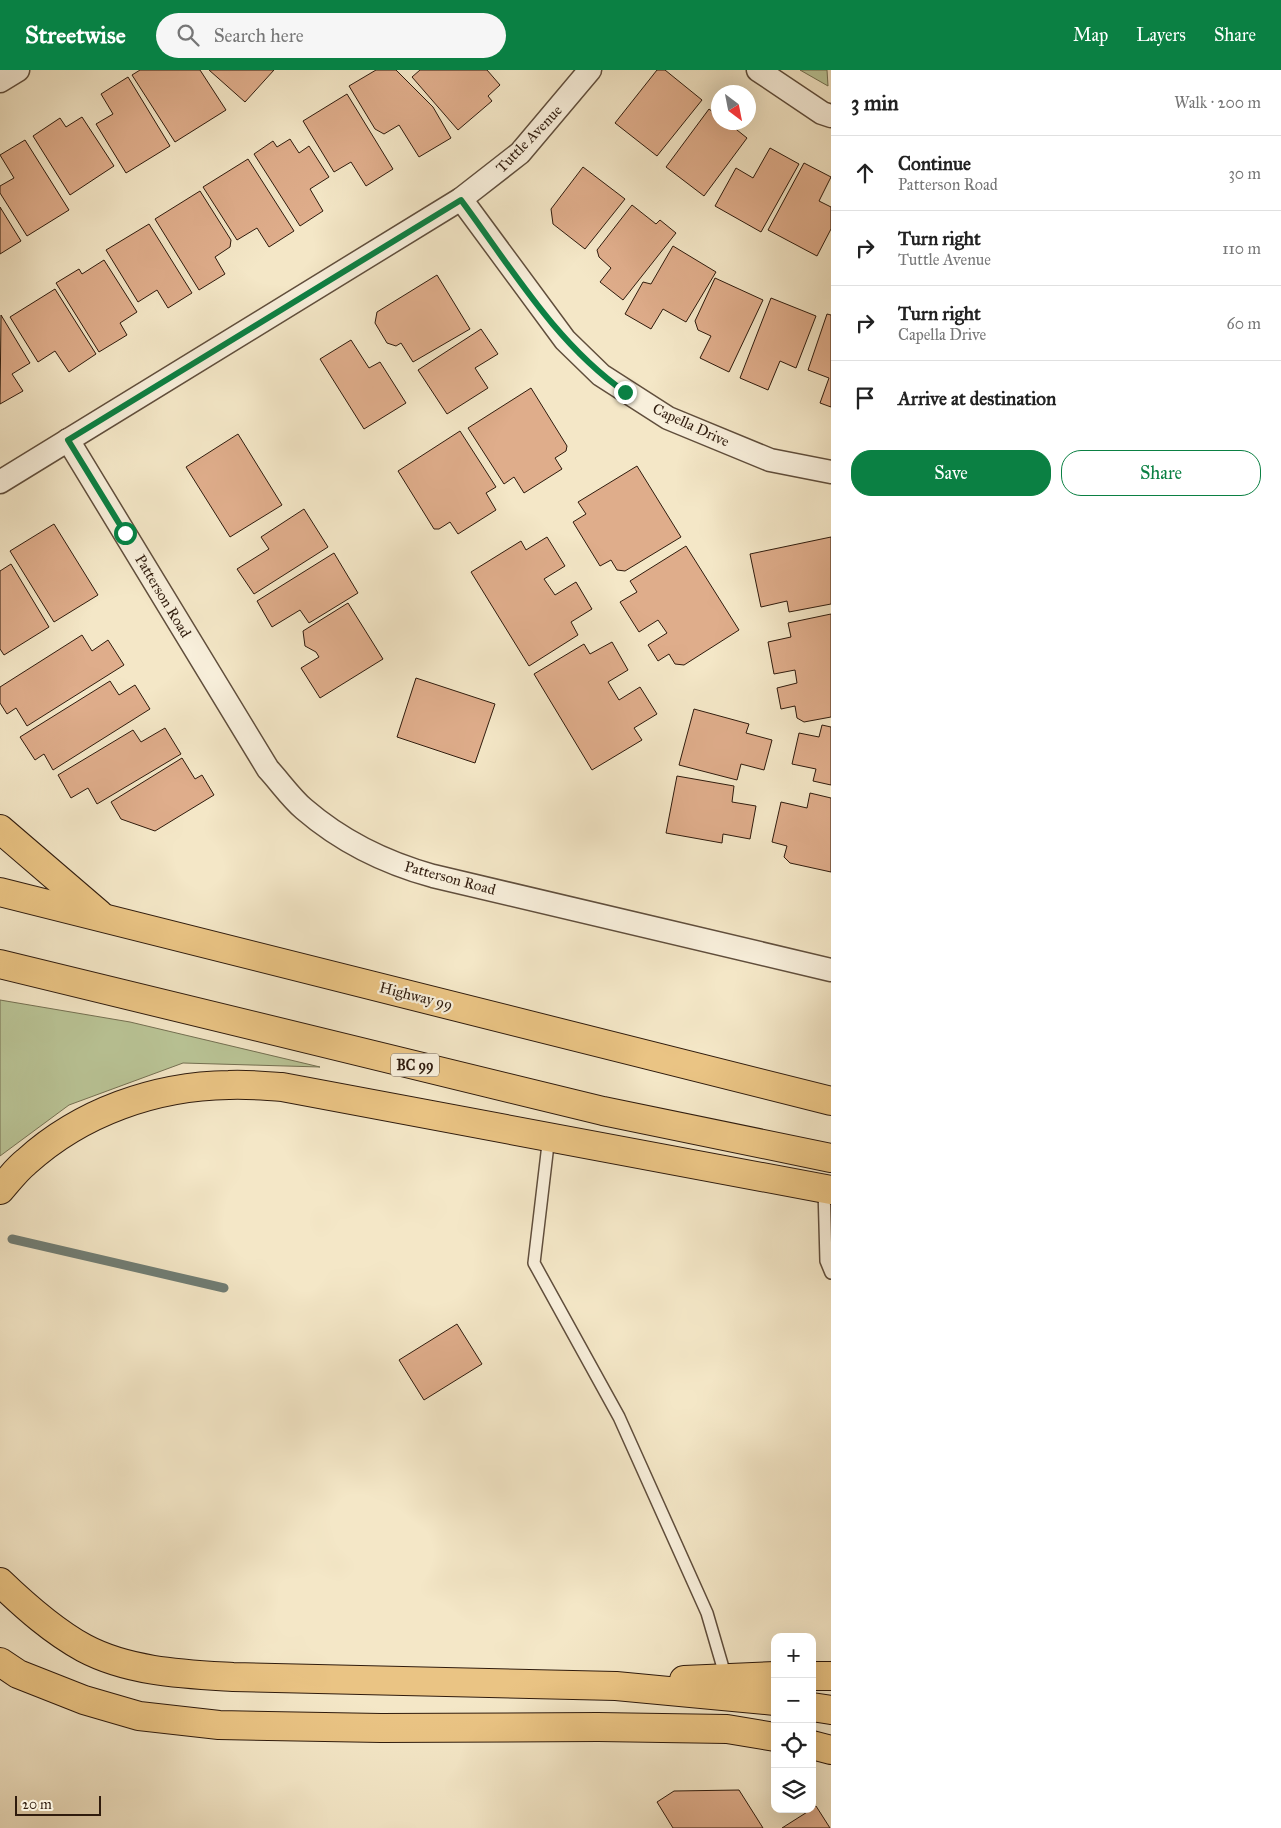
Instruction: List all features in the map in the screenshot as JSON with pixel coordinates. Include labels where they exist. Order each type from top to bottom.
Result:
[{"type":"highway","points":[[0,829],[104,918]]},
{"type":"highway","name":"Highway 99","points":[[0,892],[831,1101]]},
{"type":"highway","name":"BC 99","points":[[0,964],[603,1111],[831,1158]]},
{"type":"highway","points":[[0,1190],[25,1162],[73,1127],[120,1104],[172,1090],[219,1086],[282,1087],[828,1189]]},
{"type":"highway","points":[[0,1582],[56,1631],[86,1649],[121,1663],[178,1674],[234,1678],[616,1686],[728,1704],[771,1734]]},
{"type":"highway","points":[[0,1662],[18,1674],[84,1700],[140,1716],[219,1725],[381,1728],[598,1727],[728,1704],[771,1701]]},
{"type":"highway","points":[[816,1676],[831,1676]]},
{"type":"highway","points":[[728,1704],[772,1678]]},
{"type":"highway","points":[[816,1707],[831,1710]]},
{"type":"highway","points":[[816,1746],[831,1750]]},
{"type":"street","points":[[0,81],[18,70]]},
{"type":"street","name":"Tuttle Avenue","points":[[0,482],[461,200],[520,152],[590,70]]},
{"type":"street","points":[[758,70],[822,113],[831,116]]},
{"type":"street","name":"Capella Drive","points":[[461,200],[565,340],[601,375],[668,418],[770,460],[831,472]]},
{"type":"street","name":"Patterson Road","points":[[68,440],[268,769],[303,808],[348,842],[412,870],[433,876],[831,970]]},
{"type":"lane","points":[[549,1136],[534,1263],[623,1426],[707,1613],[728,1704]]},
{"type":"lane","points":[[828,1189],[826,1262],[831,1273]]},
{"type":"green space","points":[[800,70],[827,70],[828,86]]},
{"type":"green space","points":[[0,1000],[130,1022],[320,1067],[183,1063],[69,1105],[0,1156]]},
{"type":"building","points":[[140,70],[200,70],[226,110],[175,142],[132,75]]},
{"type":"building","points":[[209,70],[274,70],[245,102]]},
{"type":"building","points":[[376,70],[396,70],[433,107],[451,138],[419,157],[399,125],[384,134],[375,129],[349,86]]},
{"type":"building","points":[[420,70],[487,70],[500,85],[488,96],[492,101],[458,130],[412,77]]},
{"type":"building","points":[[657,70],[665,70],[702,100],[657,156],[615,123]]},
{"type":"building","points":[[128,77],[170,146],[126,173],[96,124],[113,114],[101,94]]},
{"type":"building","points":[[347,94],[393,169],[366,186],[351,162],[334,172],[303,121]]},
{"type":"building","points":[[709,109],[711,111],[711,130],[737,130],[747,138],[704,196],[666,167]]},
{"type":"building","points":[[82,117],[114,166],[70,195],[33,136],[60,118],[66,127]]},
{"type":"building","points":[[290,139],[299,153],[309,146],[329,177],[310,189],[323,211],[300,226],[254,154],[273,141],[277,147]]},
{"type":"building","points":[[25,140],[69,210],[27,236],[0,193],[0,186],[14,178],[0,155]]},
{"type":"building","points":[[770,148],[799,164],[761,232],[715,206],[736,168],[753,178]]},
{"type":"building","points":[[248,159],[294,231],[269,247],[257,228],[237,240],[203,187]]},
{"type":"building","points":[[804,163],[831,177],[819,201],[831,207],[831,229],[817,256],[768,230]]},
{"type":"building","points":[[583,167],[625,199],[585,249],[553,224],[551,209]]},
{"type":"building","points":[[200,191],[231,240],[230,247],[215,257],[225,274],[199,290],[155,219]]},
{"type":"building","points":[[632,205],[656,224],[660,220],[676,233],[623,300],[600,282],[611,268],[599,257],[597,250]]},
{"type":"building","points":[[0,207],[21,241],[0,254]]},
{"type":"building","points":[[149,224],[192,293],[168,308],[157,290],[138,302],[106,250]]},
{"type":"building","points":[[673,246],[716,272],[686,322],[663,309],[651,329],[625,314],[643,282],[651,284]]},
{"type":"building","points":[[104,260],[137,312],[120,323],[127,335],[99,352],[56,283],[79,269],[82,274]]},
{"type":"building","points":[[437,275],[470,329],[413,362],[401,343],[396,346],[387,343],[375,323],[377,312]]},
{"type":"building","points":[[715,278],[763,300],[729,372],[700,358],[711,336],[698,330],[695,321]]},
{"type":"building","points":[[55,289],[96,354],[69,372],[55,351],[38,362],[10,317]]},
{"type":"building","points":[[771,298],[816,316],[796,368],[780,361],[768,390],[740,378]]},
{"type":"building","points":[[827,314],[831,315],[831,407],[820,403],[829,378],[808,370]]},
{"type":"building","points":[[1,315],[30,363],[12,374],[23,391],[0,404]]},
{"type":"building","points":[[481,329],[498,354],[475,368],[488,388],[447,414],[418,370]]},
{"type":"building","points":[[351,340],[369,368],[380,362],[406,403],[364,429],[320,359]]},
{"type":"building","points":[[531,388],[567,446],[566,451],[555,458],[562,469],[524,493],[514,477],[504,484],[468,428]]},
{"type":"building","points":[[460,431],[496,487],[486,493],[496,510],[458,534],[450,522],[439,529],[434,529],[398,471]]},
{"type":"building","points":[[238,434],[282,505],[230,537],[186,467]]},
{"type":"building","points":[[637,466],[681,537],[625,571],[617,570],[611,560],[600,566],[573,522],[586,514],[578,502]]},
{"type":"building","points":[[304,509],[328,547],[254,594],[237,569],[269,549],[261,537]]},
{"type":"building","points":[[54,524],[98,595],[54,622],[10,551]]},
{"type":"building","points":[[547,537],[565,566],[544,579],[555,595],[576,582],[592,609],[571,622],[578,635],[529,666],[471,572],[521,541],[526,550]]},
{"type":"building","points":[[831,537],[831,604],[789,612],[787,601],[761,607],[750,554]]},
{"type":"building","points":[[686,546],[739,630],[684,665],[675,664],[669,654],[658,661],[648,645],[667,633],[658,620],[639,632],[620,602],[637,592],[630,581]]},
{"type":"building","points":[[334,553],[358,593],[309,623],[300,610],[272,627],[257,601]]},
{"type":"building","points":[[11,564],[49,627],[4,655],[0,649],[0,571]]},
{"type":"building","points":[[348,603],[383,659],[320,698],[301,668],[319,657],[316,652],[305,646],[303,631]]},
{"type":"building","points":[[831,614],[831,717],[804,722],[797,718],[795,706],[781,709],[777,688],[797,683],[795,670],[774,674],[768,642],[791,637],[788,623]]},
{"type":"building","points":[[82,635],[92,651],[108,640],[124,665],[27,726],[16,708],[7,714],[0,703],[0,687]]},
{"type":"building","points":[[612,642],[628,670],[608,682],[619,700],[640,687],[657,714],[634,728],[642,740],[592,770],[534,674],[584,644],[590,654]]},
{"type":"building","points":[[416,678],[495,704],[475,763],[397,737]]},
{"type":"building","points":[[110,681],[119,695],[135,685],[150,709],[53,770],[44,754],[35,760],[20,737]]},
{"type":"building","points":[[694,709],[749,724],[746,733],[772,740],[764,770],[741,764],[737,780],[679,765]]},
{"type":"building","points":[[822,725],[831,727],[831,785],[813,781],[816,769],[792,764],[799,733],[819,737]]},
{"type":"building","points":[[165,728],[181,754],[97,804],[88,788],[71,798],[58,775],[133,730],[141,742]]},
{"type":"building","points":[[182,758],[195,779],[202,775],[214,795],[155,831],[121,819],[111,802]]},
{"type":"building","points":[[677,776],[734,786],[732,802],[756,806],[750,839],[723,834],[722,843],[666,833]]},
{"type":"building","points":[[810,793],[831,798],[831,872],[790,863],[784,857],[787,846],[772,842],[781,802],[807,808]]},
{"type":"building","points":[[457,1324],[482,1364],[424,1400],[399,1360]]},
{"type":"building","points":[[739,1790],[763,1828],[673,1828],[657,1802],[674,1791]]},
{"type":"building","points":[[816,1806],[830,1828],[782,1828],[806,1813],[816,1813]]},
{"type":"waterway","points":[[12,1239],[224,1288]]},
{"type":"route","points":[[125,533],[68,440],[461,200],[565,340],[601,375],[625,392]]}]
